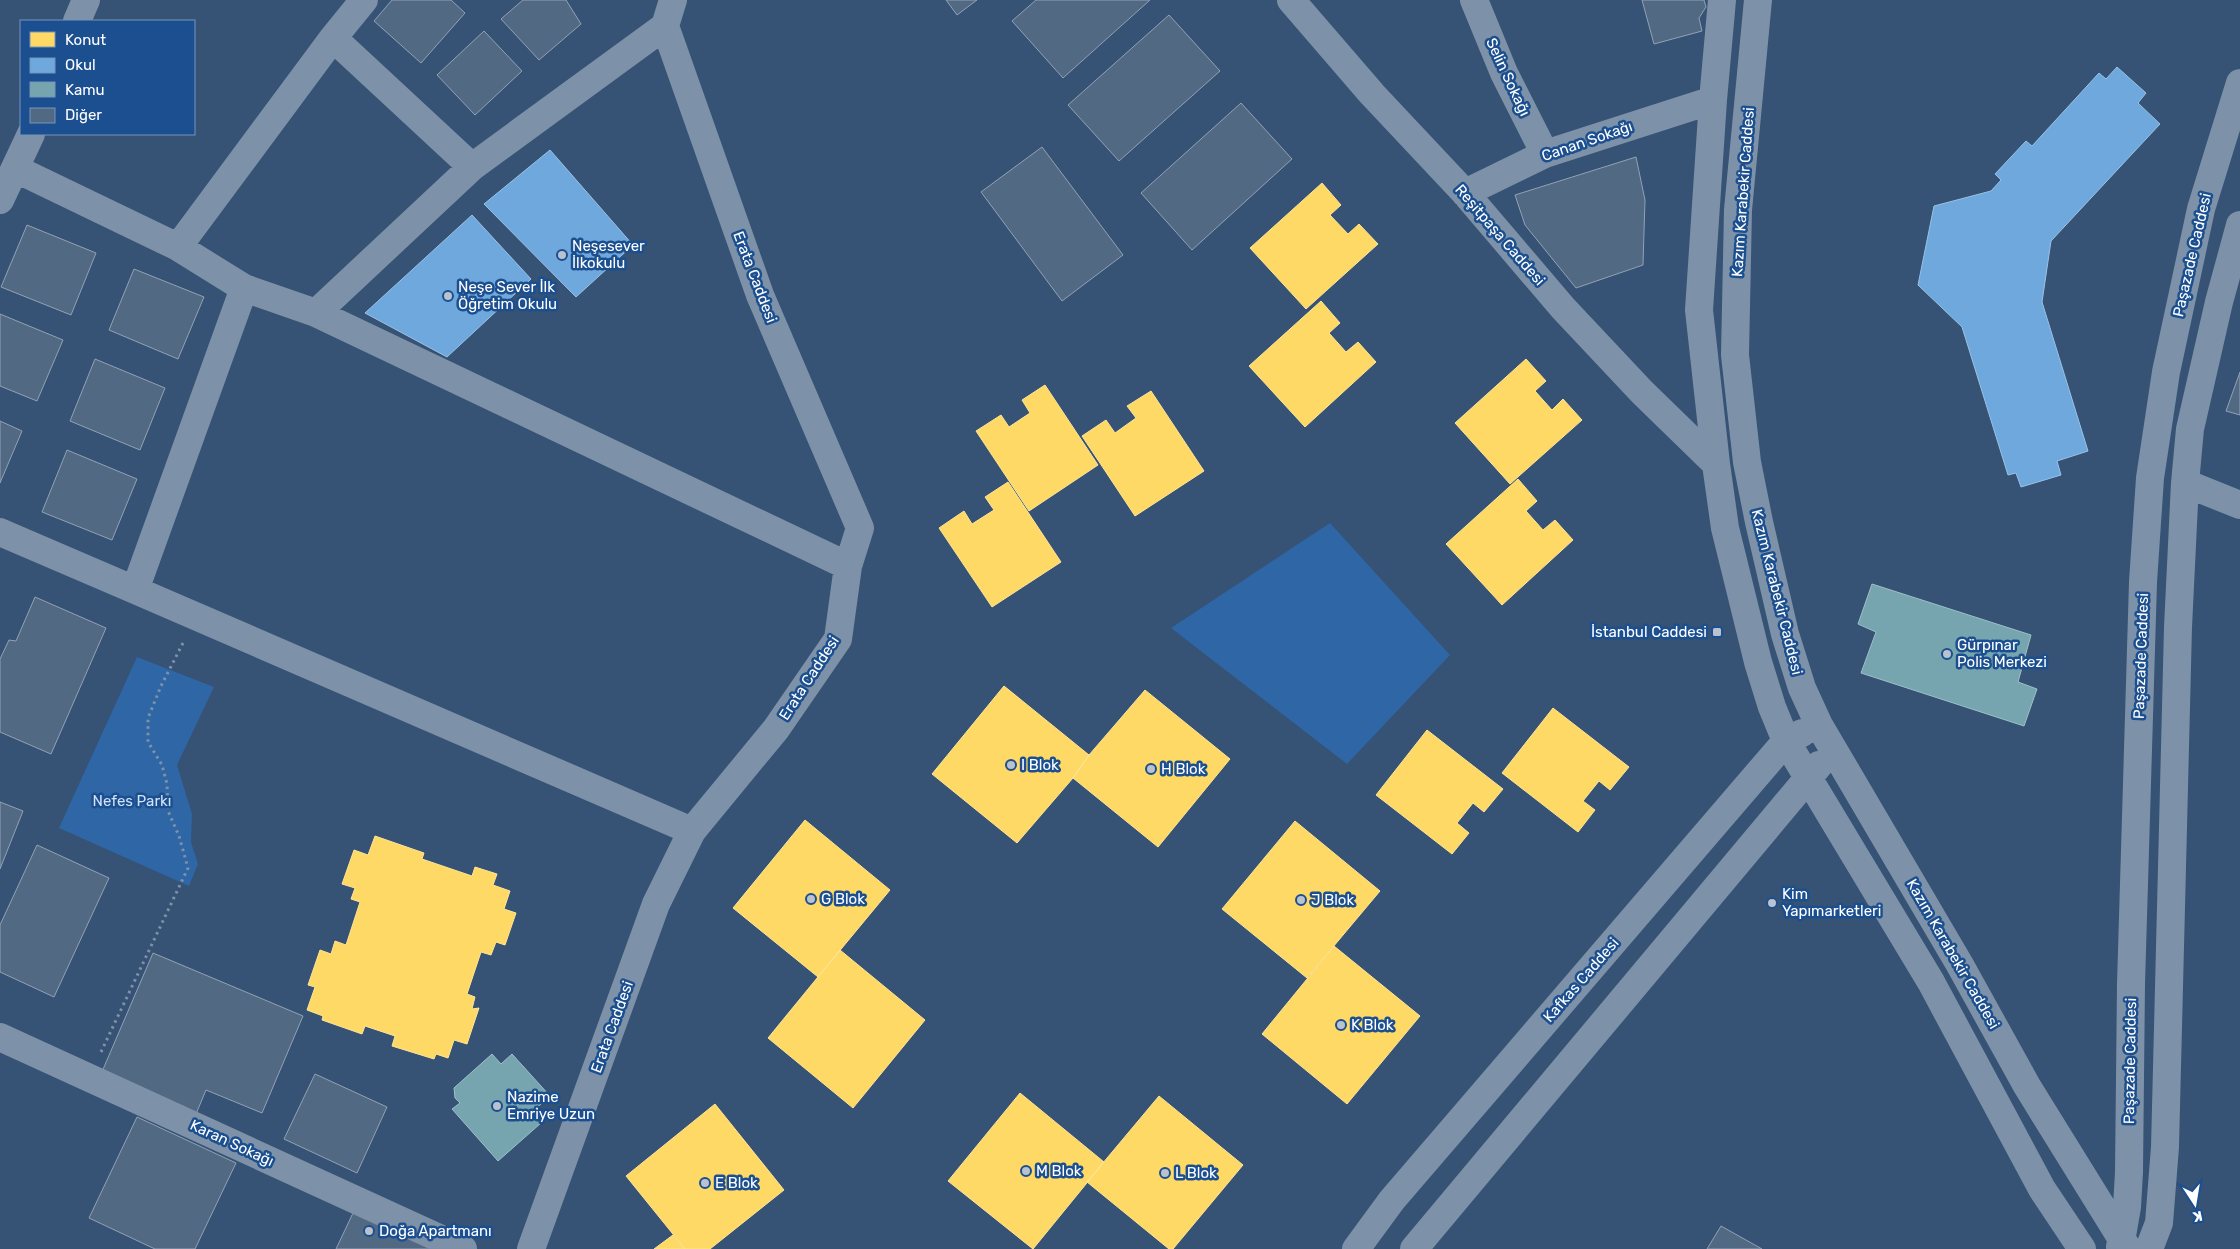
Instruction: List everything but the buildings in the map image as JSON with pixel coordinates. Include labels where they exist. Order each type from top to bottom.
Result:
[{"type":"street","points":[[77,20],[86,0]]},
{"type":"street","points":[[178,247],[333,38],[364,0]]},
{"type":"street","points":[[316,313],[472,167],[665,26],[673,0]]},
{"type":"street","name":"Reşitpaşa Caddesi","points":[[1291,0],[1372,94],[1465,192],[1563,308],[1642,392],[1716,464]]},
{"type":"street","name":"Selin Sokağı","points":[[1474,0],[1504,73],[1545,154]]},
{"type":"street","points":[[1722,0],[1713,100],[1699,310],[1725,528],[1758,662],[1772,707],[1786,741],[1931,982],[2042,1188],[2082,1249]]},
{"type":"street","name":"Kazım Karabekir Caddesi","points":[[1758,0],[1738,210],[1735,354],[1747,462],[1759,522],[1786,634],[1802,688],[1819,725],[1960,965],[2027,1086],[2123,1246]]},
{"type":"street","name":"Erata Caddesi","points":[[531,1249],[656,904],[692,831],[776,729],[838,639],[848,566],[860,528],[760,295],[665,26]]},
{"type":"street","points":[[333,38],[472,167]]},
{"type":"street","name":"Paşazade Caddesi","points":[[2123,1246],[2129,1172],[2130,984],[2144,582],[2150,478],[2168,362],[2201,210],[2233,125],[2240,83]]},
{"type":"street","name":"Canan Sokağı","points":[[1465,192],[1545,154],[1713,100]]},
{"type":"street","points":[[0,200],[31,135]]},
{"type":"street","points":[[16,169],[178,247],[244,288],[316,313],[848,566]]},
{"type":"street","points":[[2149,1249],[2159,1223],[2165,1147],[2178,627],[2185,483],[2190,429],[2219,302],[2240,225]]},
{"type":"street","points":[[135,590],[244,288]]},
{"type":"street","points":[[1716,464],[1747,462]]},
{"type":"street","points":[[2185,483],[2240,505]]},
{"type":"street","points":[[0,532],[692,831]]},
{"type":"street","name":"Kafkas Caddesi","points":[[1361,1247],[1392,1200],[1786,741],[1819,725]]},
{"type":"street","points":[[1414,1249],[1807,778],[1834,750]]},
{"type":"street","name":"Karan Sokağı","points":[[0,1037],[464,1249]]},
{"type":"path","points":[[88,1077],[188,868],[179,836],[168,811],[167,784],[162,765],[148,742],[148,718],[160,686],[197,617]]},
{"type":"green space","points":[[1330,523],[1450,655],[1347,764],[1171,628]]},
{"type":"green space","name":"Nefes Parkı","points":[[137,657],[214,687],[177,765],[192,814],[191,842],[198,864],[189,886],[59,828]]},
{"type":"place","name":"Neşesever İlkokulu","points":[[562,255]]},
{"type":"place","name":"Neşe Sever İlk Öğretim Okulu","points":[[448,296]]},
{"type":"place","name":"İstanbul Caddesi","points":[[1717,632]]},
{"type":"place","name":"Gürpınar Polis Merkezi","points":[[1947,654]]},
{"type":"place","name":"I Blok","points":[[1011,765]]},
{"type":"place","name":"H Blok","points":[[1151,769]]},
{"type":"place","name":"G Blok","points":[[811,899]]},
{"type":"place","name":"J Blok","points":[[1301,900]]},
{"type":"place","name":"Kim Yapımarketleri","points":[[1772,903]]},
{"type":"place","name":"K Blok","points":[[1341,1025]]},
{"type":"place","name":"Nazime Emriye Uzun","points":[[497,1106]]},
{"type":"place","name":"M Blok","points":[[1026,1171]]},
{"type":"place","name":"L Blok","points":[[1165,1173]]},
{"type":"place","name":"E Blok","points":[[705,1183]]},
{"type":"place","name":"Doğa Apartmanı","points":[[369,1231]]}]
